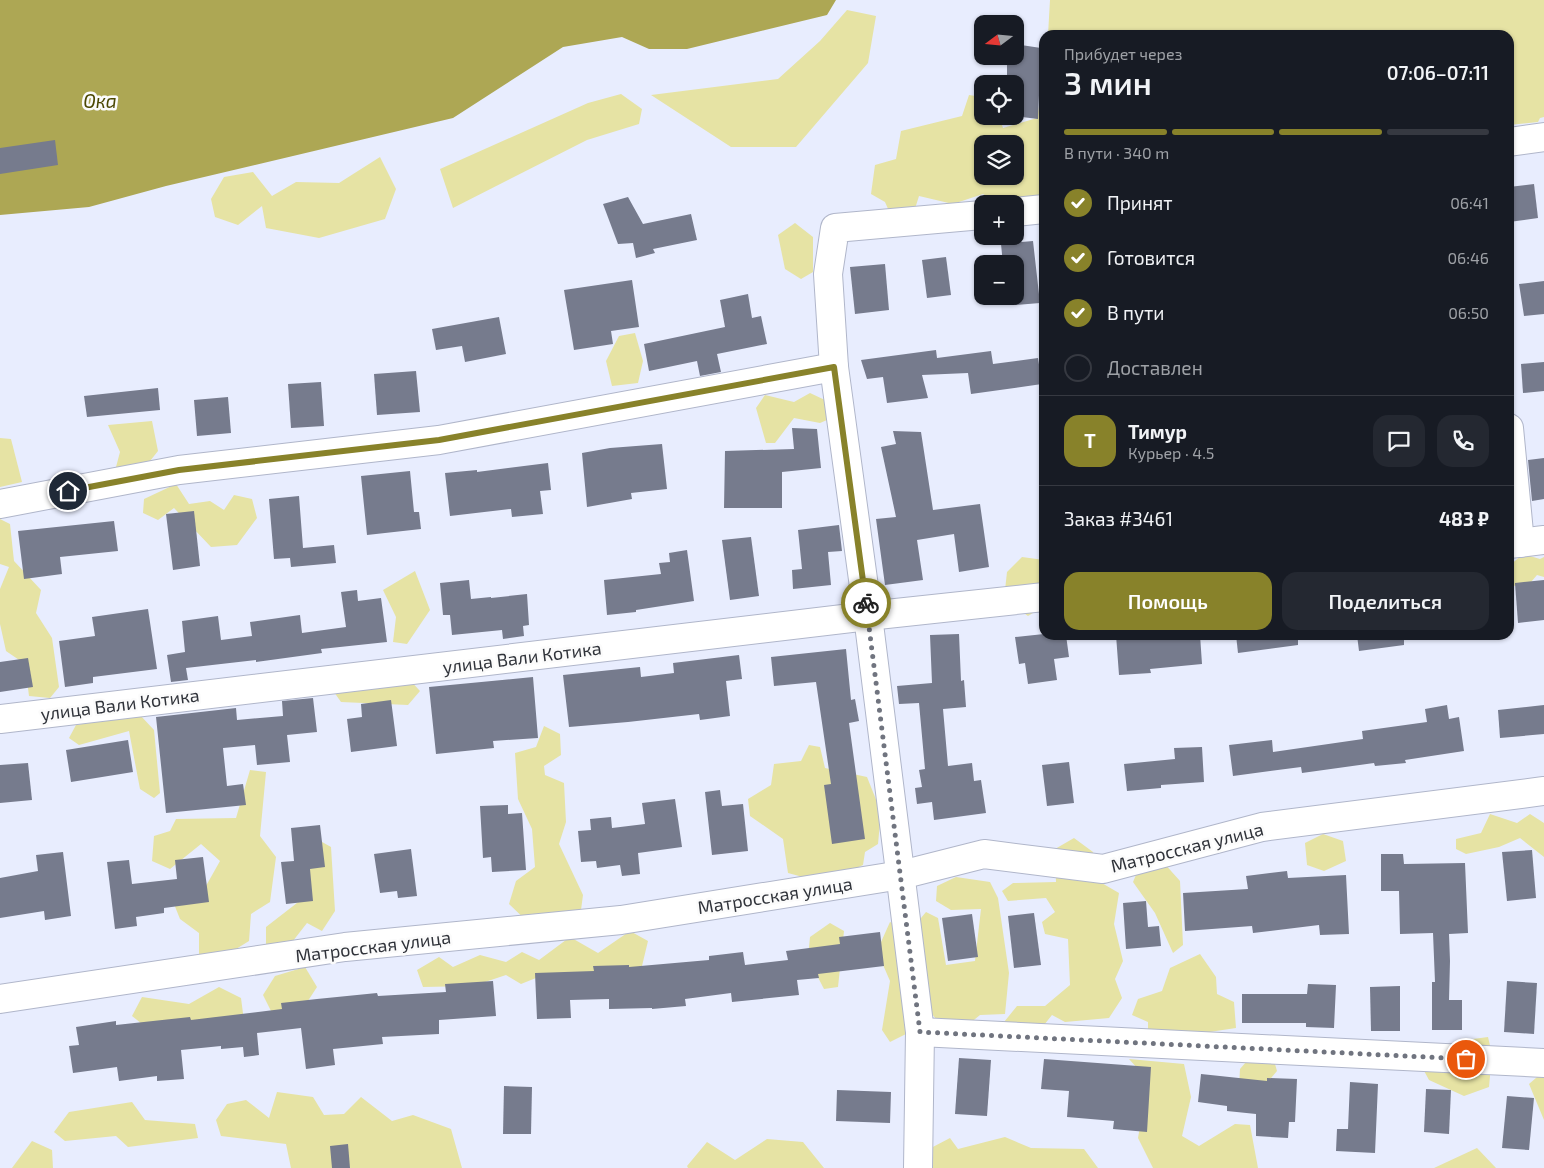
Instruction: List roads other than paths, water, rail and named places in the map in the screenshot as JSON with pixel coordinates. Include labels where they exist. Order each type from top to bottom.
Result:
[{"type":"street","points":[[1514,141],[1544,137]]},
{"type":"street","points":[[1024,211],[1039,210]]},
{"type":"street","points":[[918,1168],[920,1032],[868,616],[834,367],[828,274],[835,228],[974,216]]},
{"type":"street","points":[[0,504],[179,470],[439,440],[834,367]]},
{"type":"street","points":[[1514,466],[1524,543]]},
{"type":"street","name":"улица Вали Котика","points":[[0,719],[1039,597]]},
{"type":"street","name":"Матросская улица","points":[[0,999],[345,947],[621,920],[901,875],[984,854],[1103,869],[1262,827],[1544,791]]},
{"type":"street","points":[[920,1032],[1544,1063]]},
{"type":"water","name":"Ока","points":[[0,0],[836,0],[827,15],[687,49],[649,49],[622,37],[563,47],[453,118],[166,186],[89,207],[0,215]]}]
